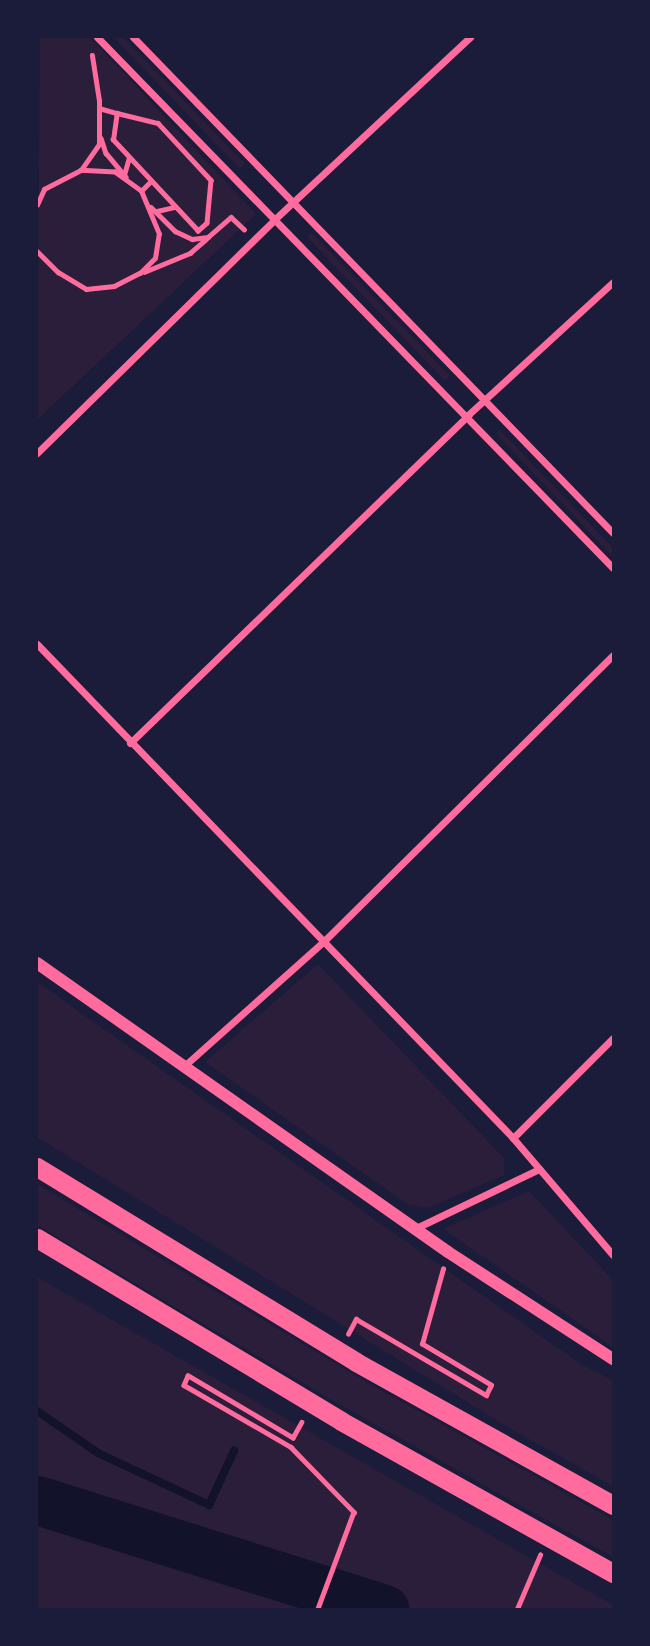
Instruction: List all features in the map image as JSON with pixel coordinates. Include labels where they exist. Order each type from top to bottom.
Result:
[{"type":"highway","points":[[37,1167],[356,1362],[613,1505]]},
{"type":"highway","points":[[37,1238],[341,1421],[613,1573]]},
{"type":"street","points":[[97,37],[469,414],[613,568]]},
{"type":"street","points":[[133,37],[613,534]]},
{"type":"street","points":[[37,453],[275,219],[470,37]]},
{"type":"street","points":[[130,743],[469,414],[613,282]]},
{"type":"street","points":[[37,644],[513,1138],[613,1255]]},
{"type":"street","points":[[183,1068],[324,942],[613,655]]},
{"type":"street","points":[[37,962],[183,1068],[414,1229],[613,1359]]},
{"type":"street","points":[[513,1138],[613,1038]]},
{"type":"street","points":[[414,1229],[539,1169]]},
{"type":"path","points":[[90,50],[100,134],[106,153],[130,182]]},
{"type":"path","points":[[99,108],[158,123],[211,180],[207,223],[198,231],[113,140],[117,113]]},
{"type":"path","points":[[37,205],[44,189],[81,170],[94,159],[100,134]]},
{"type":"path","points":[[124,175],[130,158]]},
{"type":"path","points":[[81,170],[115,172],[141,191],[156,212],[175,231],[192,239],[208,237]]},
{"type":"path","points":[[141,191],[152,181]]},
{"type":"path","points":[[140,273],[155,258],[159,234],[151,206]]},
{"type":"path","points":[[156,212],[175,206]]},
{"type":"path","points":[[37,251],[58,272],[86,289],[114,286],[190,253],[231,217],[254,240]]},
{"type":"path","points":[[207,223],[215,231]]},
{"type":"path","points":[[344,1343],[356,1319],[486,1395],[491,1385],[422,1345],[448,1252]]},
{"type":"path","points":[[306,1414],[293,1438],[188,1376],[184,1385],[291,1447],[354,1512],[318,1609]]},
{"type":"path","points":[[517,1609],[548,1537]]},
{"type":"shaded area","points":[[40,37],[90,37],[256,214],[37,420]]},
{"type":"shaded area","points":[[113,37],[123,37],[245,164],[240,169]]},
{"type":"shaded area","points":[[311,232],[450,376],[445,381],[307,237]]},
{"type":"shaded area","points":[[500,430],[613,548],[613,557],[496,434]]},
{"type":"shaded area","points":[[318,964],[504,1158],[504,1175],[428,1208],[407,1204],[205,1062]]},
{"type":"shaded area","points":[[37,982],[579,1363],[613,1381],[613,1486],[511,1429],[37,1137]]},
{"type":"shaded area","points":[[37,1184],[363,1380],[613,1520],[613,1557],[330,1399],[37,1225]]},
{"type":"shaded area","points":[[529,1191],[613,1280],[613,1347],[443,1229]]},
{"type":"shaded area","points":[[37,1277],[613,1605],[613,1609],[37,1609]]},
{"type":"waterway","points":[[37,1411],[98,1453],[209,1505],[234,1451]]},
{"type":"waterway","points":[[37,1500],[384,1609]]}]
